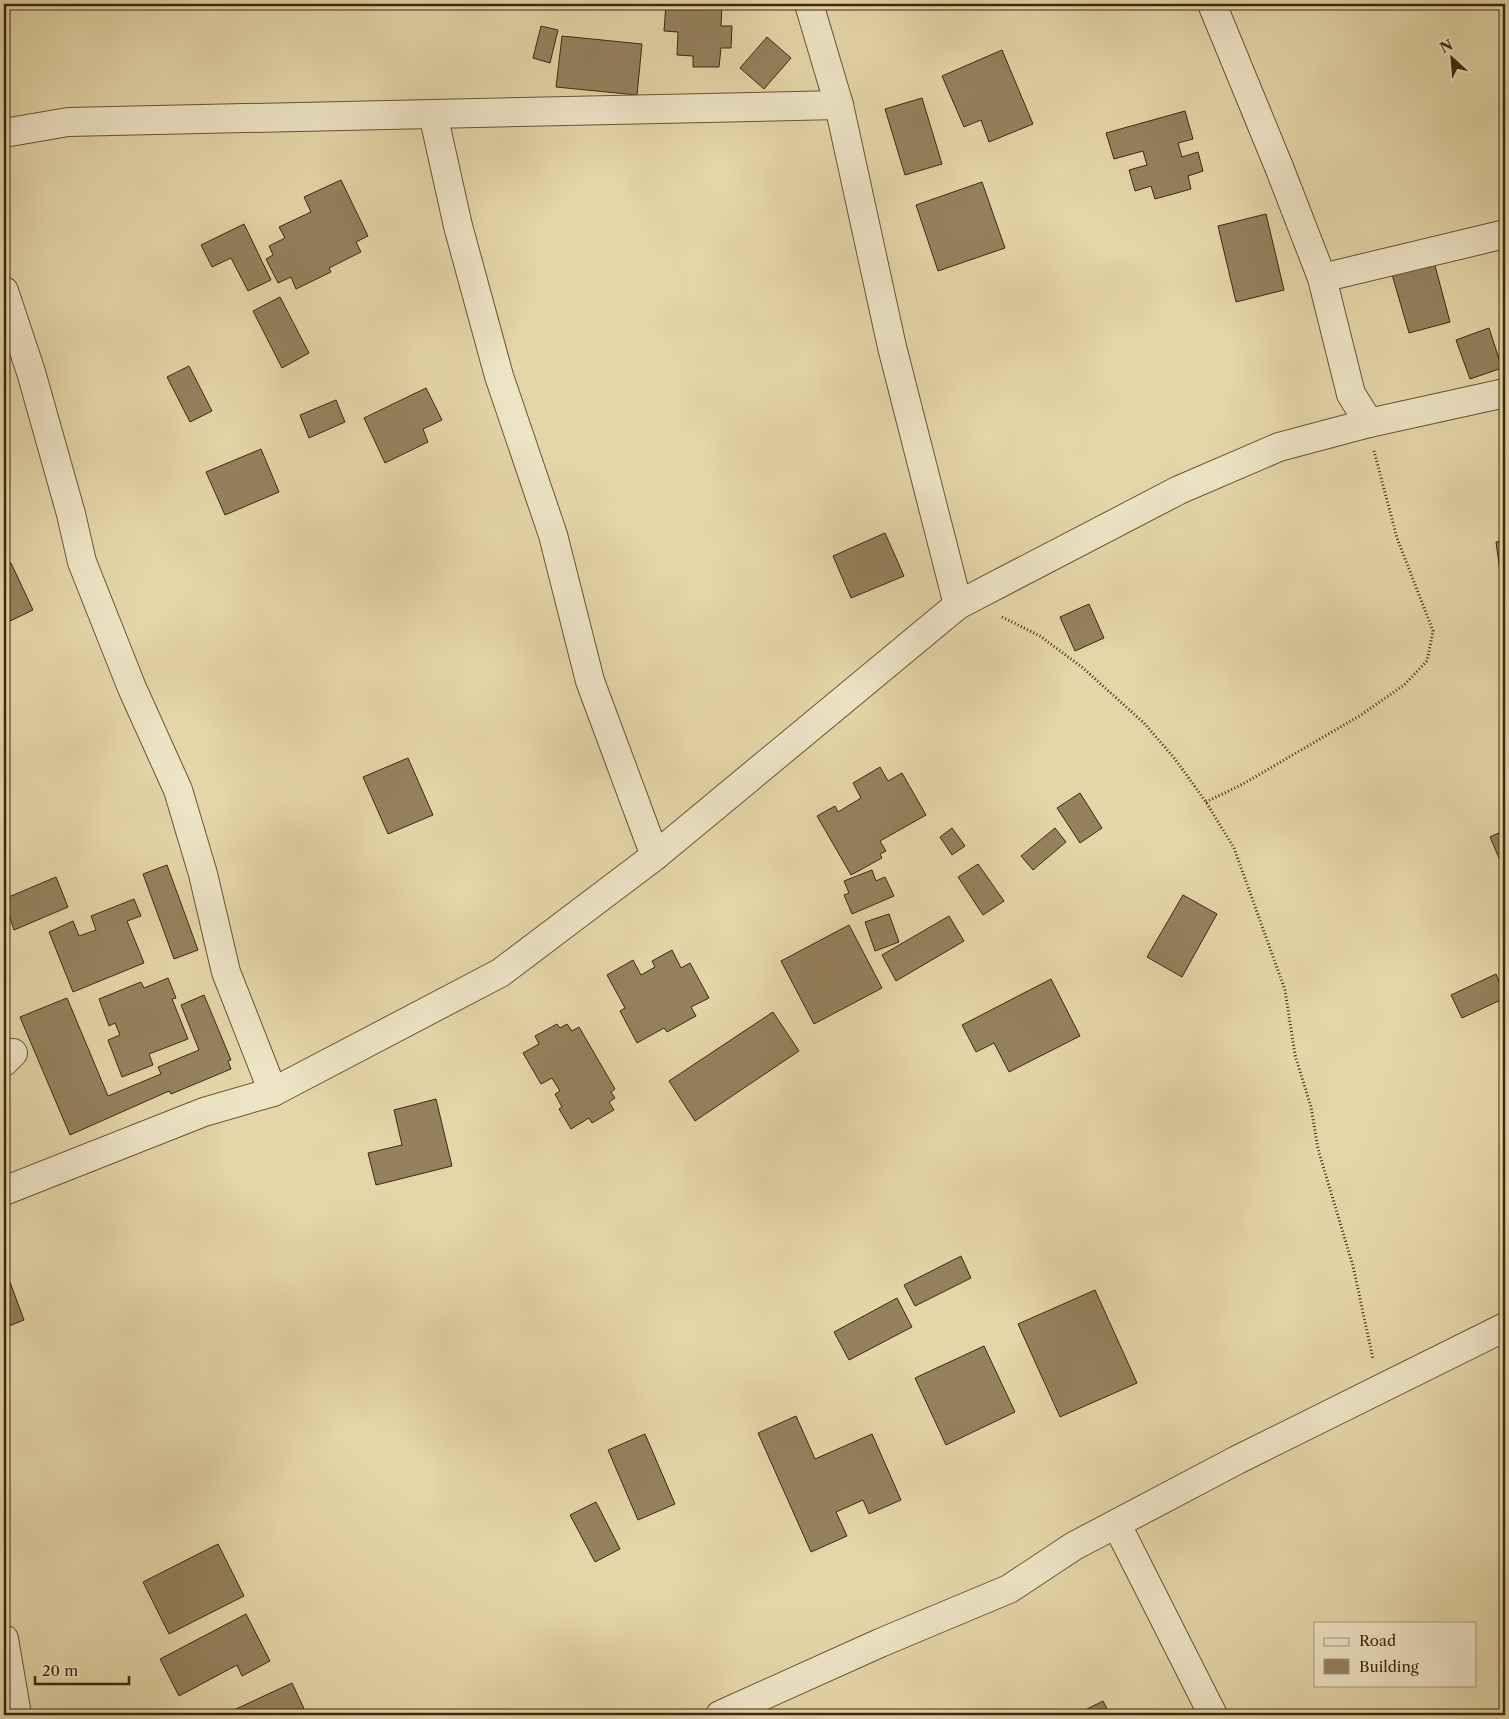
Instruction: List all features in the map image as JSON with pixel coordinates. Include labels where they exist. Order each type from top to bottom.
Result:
[{"type":"street","points":[[809,4],[839,104],[892,347],[958,605]]},
{"type":"street","points":[[1212,4],[1322,278],[1351,394],[1369,423]]},
{"type":"street","points":[[4,134],[68,122],[839,104]]},
{"type":"street","points":[[433,114],[458,226],[499,376],[553,534],[590,681],[655,856]]},
{"type":"street","points":[[1322,278],[1505,234]]},
{"type":"street","points":[[4,291],[31,372],[71,514],[82,562],[132,688],[178,790],[203,874],[226,972],[274,1092]]},
{"type":"street","points":[[4,1191],[204,1112],[274,1092],[500,973],[655,856],[958,605],[1179,490],[1279,447],[1369,423],[1505,393]]},
{"type":"street","points":[[720,1715],[880,1643],[1009,1589],[1074,1546],[1117,1525],[1236,1460],[1505,1327]]},
{"type":"street","points":[[1117,1525],[1213,1715]]},
{"type":"street","points":[[4,1639],[17,1715]]},
{"type":"path","points":[[1206,802],[1243,784],[1360,715],[1404,685],[1427,662],[1433,631],[1397,538],[1369,423]]},
{"type":"path","points":[[958,605],[1000,616],[1040,636],[1083,668],[1144,723],[1175,760],[1206,802],[1234,848],[1285,990],[1295,1055],[1311,1107],[1318,1150],[1353,1266],[1380,1389]]},
{"type":"building","points":[[666,4],[722,4],[721,26],[732,26],[731,48],[721,48],[719,67],[693,67],[693,56],[677,55],[678,32],[664,31]]},
{"type":"building","points":[[541,26],[558,30],[550,63],[533,58]]},
{"type":"building","points":[[562,36],[642,44],[637,95],[556,87]]},
{"type":"building","points":[[767,37],[791,58],[764,89],[740,68]]},
{"type":"building","points":[[1002,50],[1033,124],[989,142],[981,120],[964,127],[942,76]]},
{"type":"building","points":[[922,98],[942,164],[905,175],[885,109]]},
{"type":"building","points":[[1185,111],[1193,139],[1178,143],[1182,157],[1198,152],[1203,171],[1188,176],[1191,189],[1155,199],[1151,186],[1135,191],[1129,170],[1147,165],[1143,151],[1114,159],[1106,133]]},
{"type":"building","points":[[341,180],[368,236],[356,242],[361,252],[329,268],[331,272],[296,289],[291,277],[278,283],[266,259],[273,255],[269,246],[285,238],[279,227],[311,212],[304,197]]},
{"type":"building","points":[[982,182],[1005,248],[938,271],[916,205]]},
{"type":"building","points":[[1266,214],[1284,290],[1236,302],[1218,226]]},
{"type":"building","points":[[244,224],[271,280],[248,291],[231,258],[212,267],[201,245]]},
{"type":"building","points":[[1433,258],[1450,322],[1409,333],[1391,271]]},
{"type":"building","points":[[280,297],[309,353],[282,368],[253,311]]},
{"type":"building","points":[[1489,328],[1502,368],[1470,379],[1456,340]]},
{"type":"building","points":[[189,366],[212,411],[190,422],[167,377]]},
{"type":"building","points":[[426,388],[442,420],[423,429],[428,442],[385,463],[364,418]]},
{"type":"building","points":[[336,400],[345,422],[309,438],[300,415]]},
{"type":"building","points":[[261,449],[279,492],[225,515],[206,472]]},
{"type":"building","points":[[885,533],[904,576],[851,598],[833,556]]},
{"type":"building","points":[[1505,540],[1505,609],[1496,542]]},
{"type":"building","points":[[11,563],[33,610],[4,624],[4,567]]},
{"type":"building","points":[[1089,604],[1104,638],[1075,651],[1060,617]]},
{"type":"building","points":[[408,758],[433,815],[388,834],[363,777]]},
{"type":"building","points":[[880,767],[888,781],[902,773],[926,815],[880,841],[886,851],[880,854],[882,858],[851,875],[817,816],[835,806],[838,812],[861,798],[853,783]]},
{"type":"building","points":[[1080,793],[1102,828],[1080,843],[1057,808]]},
{"type":"building","points":[[952,828],[965,846],[952,855],[940,837]]},
{"type":"building","points":[[1055,828],[1066,842],[1033,870],[1021,856]]},
{"type":"building","points":[[1505,830],[1505,872],[1490,837]]},
{"type":"building","points":[[978,864],[1004,901],[983,915],[958,877]]},
{"type":"building","points":[[167,865],[198,950],[174,959],[143,874]]},
{"type":"building","points":[[872,870],[876,881],[885,877],[894,896],[852,914],[844,895],[849,893],[844,881]]},
{"type":"building","points":[[56,877],[68,907],[14,930],[4,899]]},
{"type":"building","points":[[1183,895],[1217,914],[1182,977],[1147,957]]},
{"type":"building","points":[[134,899],[141,916],[127,921],[144,963],[73,992],[49,932],[73,921],[79,936],[96,930],[91,916]]},
{"type":"building","points":[[889,914],[899,942],[875,951],[865,922]]},
{"type":"building","points":[[949,916],[964,941],[896,981],[882,955]]},
{"type":"building","points":[[849,925],[882,988],[814,1024],[781,961]]},
{"type":"building","points":[[672,950],[681,968],[690,963],[709,998],[691,1007],[696,1016],[667,1032],[664,1028],[637,1043],[620,1011],[625,1008],[607,975],[633,960],[641,975],[655,967],[652,961]]},
{"type":"building","points":[[1496,974],[1505,998],[1462,1018],[1451,995]]},
{"type":"building","points":[[168,978],[176,998],[172,999],[188,1039],[149,1054],[153,1065],[122,1077],[108,1040],[120,1035],[115,1023],[109,1026],[99,999],[141,982],[144,988]]},
{"type":"building","points":[[1051,979],[1080,1036],[1009,1072],[994,1043],[976,1052],[962,1025]]},
{"type":"building","points":[[204,995],[231,1060],[228,1061],[231,1069],[171,1094],[169,1091],[70,1135],[20,1017],[67,998],[108,1096],[161,1074],[158,1067],[199,1050],[181,1005]]},
{"type":"building","points":[[773,1012],[799,1051],[695,1121],[669,1081]]},
{"type":"building","points":[[557,1024],[560,1028],[567,1024],[572,1031],[579,1027],[615,1089],[611,1092],[615,1098],[609,1102],[614,1110],[592,1123],[589,1118],[571,1129],[559,1109],[562,1107],[555,1094],[560,1091],[552,1078],[541,1084],[523,1053],[539,1044],[535,1036]]},
{"type":"building","points":[[436,1099],[452,1166],[376,1185],[368,1153],[402,1145],[394,1110]]},
{"type":"building","points":[[961,1256],[971,1278],[915,1306],[904,1285]]},
{"type":"building","points":[[4,1266],[24,1320],[4,1328]]},
{"type":"building","points":[[1095,1290],[1137,1383],[1060,1417],[1018,1324]]},
{"type":"building","points":[[897,1298],[912,1327],[849,1360],[834,1332]]},
{"type":"building","points":[[984,1346],[1015,1412],[946,1445],[915,1378]]},
{"type":"building","points":[[796,1416],[815,1459],[872,1434],[901,1500],[869,1514],[863,1500],[836,1512],[847,1536],[811,1552],[758,1433]]},
{"type":"building","points":[[645,1434],[675,1504],[638,1520],[608,1450]]},
{"type":"building","points":[[596,1502],[620,1549],[595,1562],[570,1515]]},
{"type":"building","points":[[218,1544],[244,1596],[169,1634],[143,1582]]},
{"type":"building","points":[[246,1614],[270,1661],[242,1676],[237,1665],[179,1696],[160,1659]]},
{"type":"building","points":[[292,1683],[307,1715],[223,1715]]},
{"type":"building","points":[[1103,1701],[1110,1715],[1077,1715],[1077,1714]]},
{"type":"building","points":[[1049,1709],[1052,1715],[1037,1715]]}]
